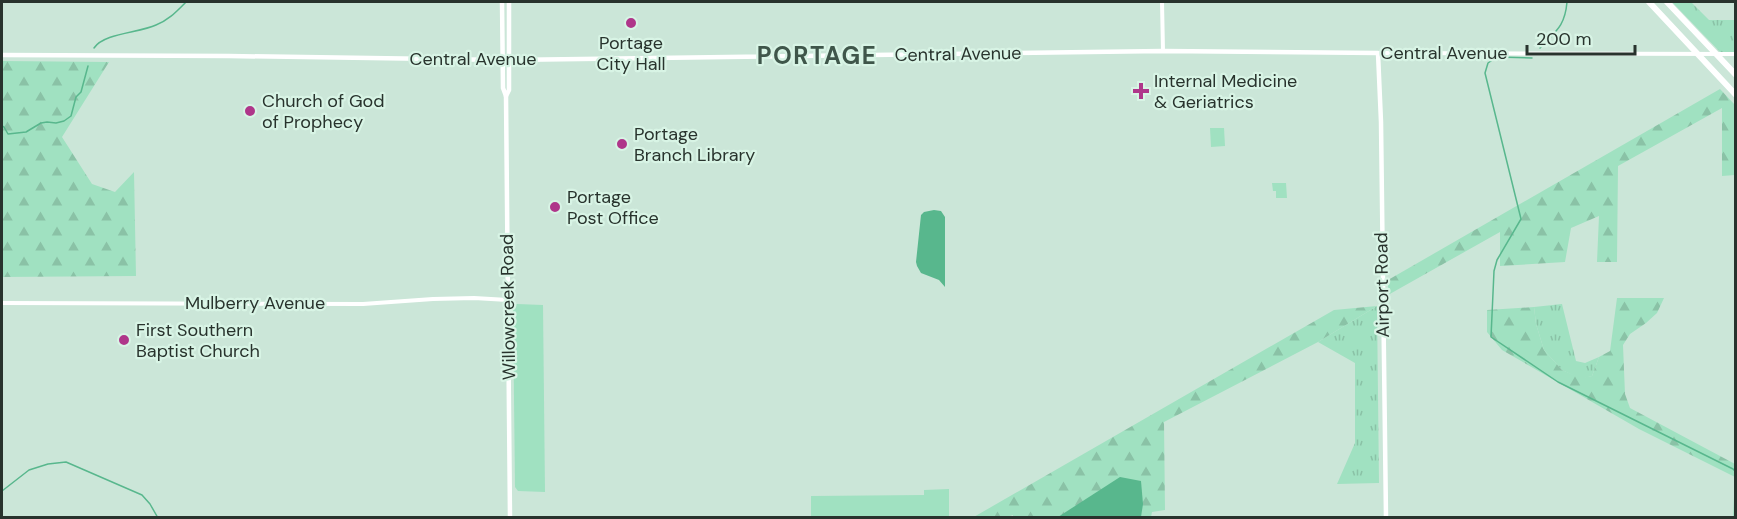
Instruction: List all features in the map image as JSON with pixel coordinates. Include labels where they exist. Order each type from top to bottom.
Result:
[{"type":"highway","points":[[1649,2],[1736,95]]},
{"type":"highway","points":[[1667,2],[1736,75]]},
{"type":"main road","name":"Willowcreek Road","points":[[502,2],[503,88],[506,96],[510,518]]},
{"type":"main road","name":"Willowcreek Road","points":[[506,96],[509,90],[510,60],[508,2]]},
{"type":"main road","name":"Central Avenue","points":[[2,55],[510,60],[1163,51],[1378,52]]},
{"type":"main road","name":"Airport Road","points":[[1378,52],[1386,518]]},
{"type":"street","points":[[1162,2],[1163,51]]},
{"type":"street","name":"Central Avenue","points":[[1378,52],[1736,54]]},
{"type":"street","name":"Mulberry Avenue","points":[[2,303],[363,304],[433,299],[508,300]]},
{"type":"green space","points":[[1672,2],[1691,2],[1709,20],[1734,20],[1734,52],[1720,52]]},
{"type":"green space","points":[[2,61],[109,62],[62,137],[92,184],[115,192],[134,172],[136,276],[2,277]]},
{"type":"green space","points":[[1720,89],[1735,105],[1735,175],[1722,176],[1722,108],[1618,166],[1617,262],[1597,262],[1599,216],[1571,228],[1565,262],[1500,266],[1500,232],[1388,295],[1388,280]]},
{"type":"green space","points":[[1210,128],[1224,128],[1225,146],[1211,147]]},
{"type":"green space","points":[[1272,183],[1286,183],[1287,198],[1276,198],[1276,191],[1273,191]]},
{"type":"green space","points":[[1617,298],[1664,298],[1657,313],[1630,334],[1623,345],[1625,394],[1630,408],[1735,464],[1735,477],[1639,429],[1502,350],[1487,332],[1487,310],[1534,307],[1536,324],[1544,350],[1562,370],[1581,378],[1592,376],[1599,357],[1610,351]]},
{"type":"green space","points":[[517,304],[543,305],[545,492],[518,491],[515,487],[513,306]]},
{"type":"green space","points":[[1562,304],[1576,361],[1585,363],[1599,357],[1592,376],[1581,379],[1562,370],[1544,350],[1536,324],[1534,307]]},
{"type":"green space","points":[[1377,306],[1379,483],[1337,484],[1355,443],[1355,363],[1318,342]]},
{"type":"green space","points":[[1377,306],[1318,342],[1164,422],[1165,510],[1152,512],[1151,517],[1013,518],[1013,515],[972,518],[1334,310]]},
{"type":"green space","points":[[1735,477],[1735,517],[1733,517]]},
{"type":"green space","points":[[949,489],[949,517],[811,517],[811,496],[924,495],[924,490]]},
{"type":"shaded area","points":[[934,210],[941,211],[945,217],[945,287],[939,280],[921,273],[916,262],[921,215]]},
{"type":"shaded area","points":[[1120,477],[1141,481],[1143,504],[1141,517],[1058,517]]},
{"type":"waterway","points":[[94,48],[106,39],[161,23],[186,2]]},
{"type":"waterway","points":[[1540,48],[1562,23],[1567,2]]},
{"type":"waterway","points":[[1532,58],[1497,57],[1488,63],[1485,73],[1521,219],[1497,260],[1494,271],[1491,337],[1558,382],[1736,472]]},
{"type":"waterway","points":[[2,126],[8,134],[26,132],[41,123],[64,121],[71,116],[88,66]]},
{"type":"waterway","points":[[2,491],[29,470],[48,464],[66,462],[142,495],[158,518]]},
{"type":"place","name":"Portage City Hall","points":[[631,23]]},
{"type":"place","name":"Internal Medicine & Geriatrics","points":[[1141,91]]},
{"type":"place","name":"Church of God of Prophecy","points":[[250,111]]},
{"type":"place","name":"Portage Branch Library","points":[[622,144]]},
{"type":"place","name":"Portage Post Office","points":[[555,207]]},
{"type":"place","name":"First Southern Baptist Church","points":[[124,340]]},
{"type":"district","name":"PORTAGE","points":[[817,56]]}]
